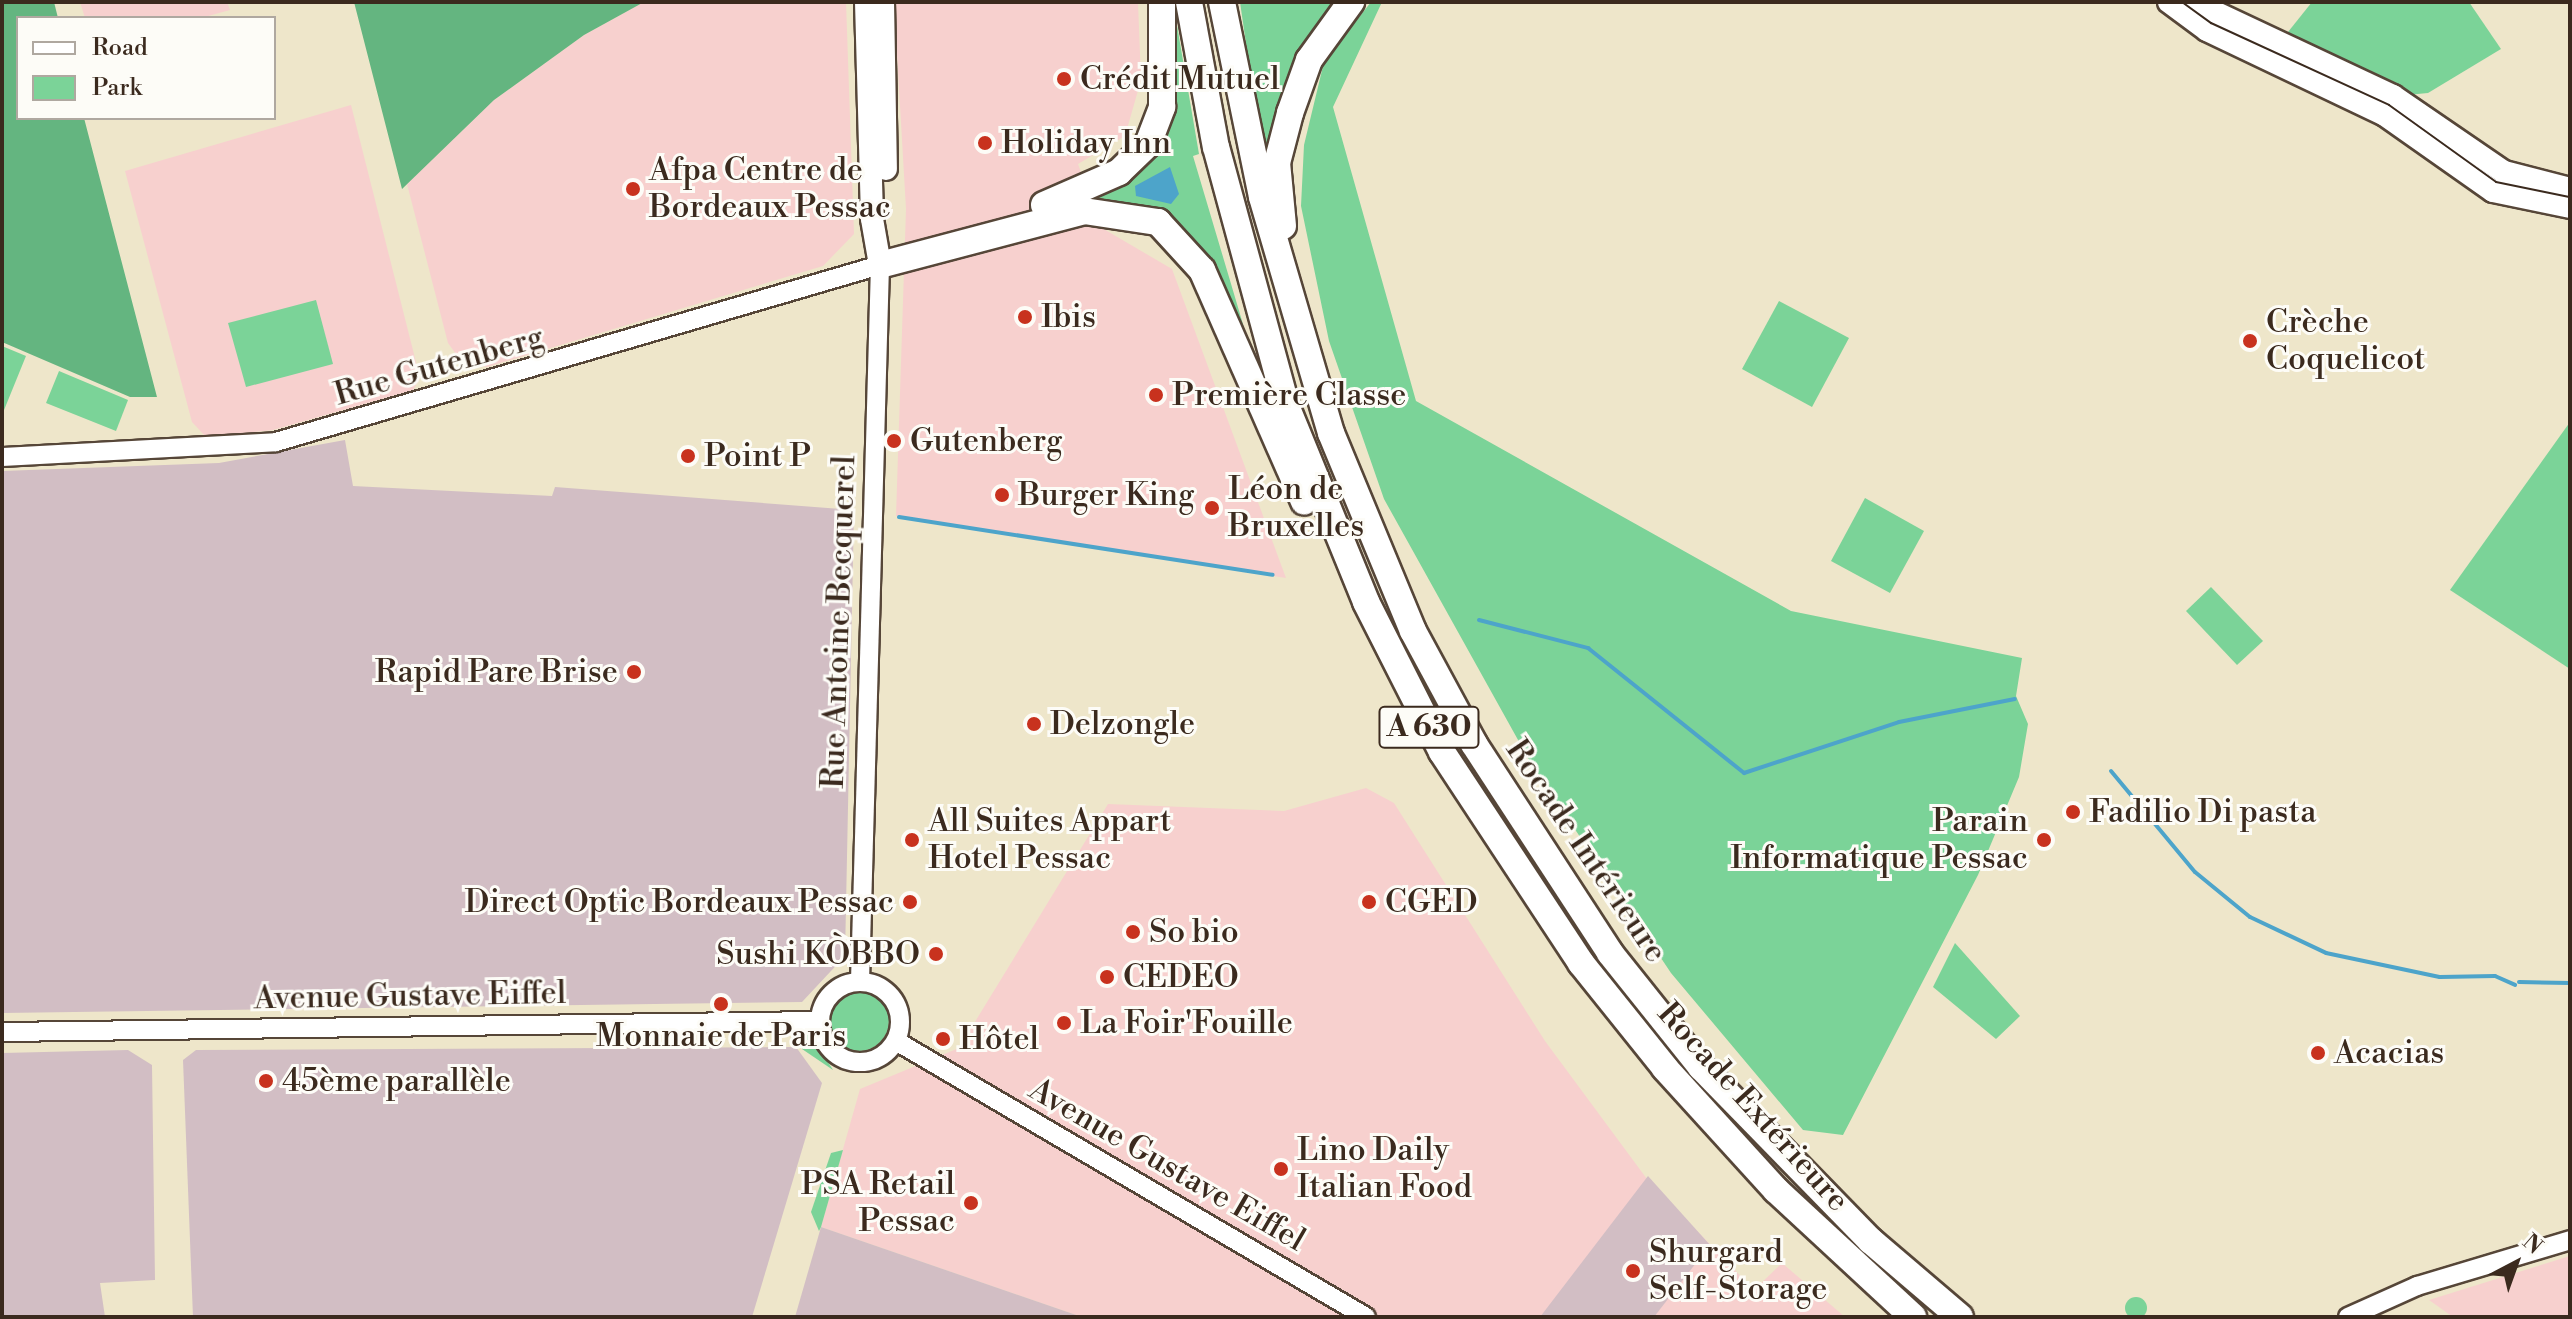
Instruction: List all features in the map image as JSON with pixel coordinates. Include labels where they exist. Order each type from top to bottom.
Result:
[{"type":"highway","points":[[880,265],[920,242],[1079,193],[1136,158],[1162,107],[1162,2]]},
{"type":"highway","name":"Rocade Extérieure","points":[[1189,2],[1257,311],[1308,466],[1366,602],[1442,752],[1581,963],[1721,1133],[1913,1317]]},
{"type":"highway","name":"Rocade Intérieure","points":[[1222,2],[1281,273],[1369,533],[1453,706],[1533,841],[1701,1067],[1871,1241],[1960,1317]]},
{"type":"highway","points":[[1281,273],[1277,163],[1309,60],[1351,2]]},
{"type":"highway","points":[[880,265],[1084,211],[1158,222],[1202,270],[1310,515],[1366,602]]},
{"type":"main road","name":"Rue Antoine Becquerel","points":[[866,2],[872,219],[880,265]]},
{"type":"main road","name":"Rue Antoine Becquerel","points":[[880,265],[888,126],[883,2]]},
{"type":"main road","points":[[2169,2],[2207,30],[2372,107],[2493,191],[2570,207]]},
{"type":"main road","points":[[2193,2],[2393,96],[2504,172],[2570,189]]},
{"type":"street","name":"Rue Gutenberg","points":[[2,457],[276,442],[880,265]]},
{"type":"street","name":"Rue Antoine Becquerel","points":[[860,981],[880,265]]},
{"type":"street","points":[[860,981],[895,1001],[896,1041],[870,1061],[847,1060],[827,1045],[820,1021],[836,989],[860,981]]},
{"type":"street","name":"Avenue Gustave Eiffel","points":[[2,1032],[820,1021]]},
{"type":"street","name":"Avenue Gustave Eiffel","points":[[896,1041],[1366,1317]]},
{"type":"street","points":[[2348,1317],[2417,1286],[2570,1240]]},
{"type":"shaded area","points":[[80,2],[227,2],[230,10],[208,16],[84,16]]},
{"type":"shaded area","name":"Afpa Centre de Bordeaux Pessac","points":[[644,2],[846,2],[854,234],[823,266],[487,367],[461,361],[448,343],[407,184],[494,100],[584,35]]},
{"type":"shaded area","points":[[894,2],[1138,2],[1141,80],[1125,136],[1078,164],[1102,228],[1172,269],[1286,578],[896,516],[906,209]]},
{"type":"shaded area","points":[[351,105],[420,378],[413,390],[273,430],[206,437],[192,422],[125,171]]},
{"type":"shaded area","points":[[345,440],[353,486],[552,496],[555,487],[854,510],[845,956],[802,1002],[2,1013],[2,471],[219,463]]},
{"type":"shaded area","points":[[1366,788],[1394,803],[1545,1041],[1647,1179],[1754,1290],[1782,1263],[1845,1317],[1082,1317],[821,1227],[860,1089],[959,1048],[1108,804],[1284,811]]},
{"type":"shaded area","points":[[796,1047],[822,1083],[752,1317],[193,1317],[183,1060],[196,1050]]},
{"type":"shaded area","points":[[128,1050],[152,1065],[155,1280],[100,1283],[105,1317],[2,1317],[2,1053]]},
{"type":"shaded area","points":[[1648,1176],[1710,1245],[1654,1317],[1540,1317]]},
{"type":"shaded area","points":[[821,1227],[1082,1317],[795,1317]]},
{"type":"shaded area","points":[[2570,1256],[2570,1317],[2453,1317],[2429,1300]]},
{"type":"green space","points":[[2,2],[54,2],[58,16],[16,16],[16,120],[85,120],[157,397],[130,397],[2,342]]},
{"type":"green space","points":[[354,2],[644,2],[584,35],[494,100],[402,189]]},
{"type":"green space","points":[[1173,2],[1199,154],[1193,156],[1259,378],[1198,252],[1081,200],[1144,160]]},
{"type":"green space","points":[[1240,2],[1346,2],[1269,167],[1253,92]]},
{"type":"green space","points":[[1371,2],[1382,2],[1333,107],[1416,401],[1791,611],[2022,658],[2016,696],[2028,724],[2019,777],[1978,875],[1843,1135],[1803,1130],[1671,973],[1532,765],[1384,499],[1329,341],[1301,206],[1304,145],[1324,62]]},
{"type":"green space","points":[[2312,2],[2469,2],[2501,49],[2428,93],[2407,95],[2284,37]]},
{"type":"green space","points":[[316,300],[333,364],[246,387],[228,323]]},
{"type":"green space","points":[[1779,301],[1849,338],[1812,407],[1742,369]]},
{"type":"green space","points":[[2,346],[26,356],[2,415]]},
{"type":"green space","points":[[59,371],[128,400],[116,431],[46,403]]},
{"type":"green space","points":[[2570,422],[2570,669],[2450,590]]},
{"type":"green space","points":[[1865,498],[1924,531],[1890,593],[1831,561]]},
{"type":"green space","points":[[2211,587],[2263,641],[2237,665],[2186,611]]},
{"type":"green space","points":[[1955,943],[2020,1016],[1996,1039],[1933,987]]},
{"type":"green space","points":[[859,991],[880,1000],[889,1021],[880,1042],[859,1051],[838,1042],[829,1021],[838,1000]]},
{"type":"green space","points":[[802,1031],[813,1038],[833,1070],[802,1049]]},
{"type":"green space","points":[[843,1150],[819,1231],[811,1212],[831,1153]]},
{"type":"green space","points":[[2136,1297],[2144,1300],[2147,1308],[2144,1316],[2136,1319],[2128,1316],[2125,1308],[2128,1300]]},
{"type":"water","points":[[1170,167],[1179,194],[1171,204],[1136,196],[1135,186]]},
{"type":"waterway","points":[[899,517],[1273,575]]},
{"type":"waterway","points":[[1479,620],[1588,648],[1744,773],[1899,722],[2015,699]]},
{"type":"waterway","points":[[2111,771],[2195,872],[2250,917],[2326,953],[2440,977],[2495,976],[2515,985]]},
{"type":"waterway","points":[[2519,982],[2570,983]]},
{"type":"tram line","points":[[2182,2],[2211,23],[2389,105],[2496,182],[2570,197]]},
{"type":"place","name":"Crédit Mutuel","points":[[1064,79]]},
{"type":"place","name":"Holiday Inn","points":[[985,143]]},
{"type":"place","name":"Afpa Centre de Bordeaux Pessac","points":[[633,189]]},
{"type":"place","name":"Ibis","points":[[1025,317]]},
{"type":"place","name":"Crèche Coquelicot","points":[[2250,341]]},
{"type":"place","name":"Première Classe","points":[[1156,395]]},
{"type":"place","name":"Gutenberg","points":[[894,441]]},
{"type":"place","name":"Point P","points":[[688,456]]},
{"type":"place","name":"Burger King","points":[[1002,495]]},
{"type":"place","name":"Léon de Bruxelles","points":[[1212,508]]},
{"type":"place","name":"Rapid Pare Brise","points":[[634,672]]},
{"type":"place","name":"Delzongle","points":[[1034,724]]},
{"type":"place","name":"Fadilio Di pasta","points":[[2073,812]]},
{"type":"place","name":"All Suites Appart Hotel Pessac","points":[[912,840]]},
{"type":"place","name":"Parain Informatique Pessac","points":[[2044,840]]},
{"type":"place","name":"Direct Optic Bordeaux Pessac","points":[[910,902]]},
{"type":"place","name":"CGED","points":[[1369,902]]},
{"type":"place","name":"So bio","points":[[1133,932]]},
{"type":"place","name":"Sushi KÒBBO","points":[[936,954]]},
{"type":"place","name":"CEDEO","points":[[1107,977]]},
{"type":"place","name":"Monnaie de Paris","points":[[721,1004]]},
{"type":"place","name":"La Foir'Fouille","points":[[1064,1023]]},
{"type":"place","name":"Hôtel","points":[[943,1039]]},
{"type":"place","name":"Acacias","points":[[2318,1053]]},
{"type":"place","name":"45ème parallèle","points":[[266,1081]]},
{"type":"place","name":"Lino Daily Italian Food","points":[[1281,1169]]},
{"type":"place","name":"PSA Retail Pessac","points":[[971,1203]]},
{"type":"place","name":"Shurgard Self-Storage","points":[[1633,1271]]}]
